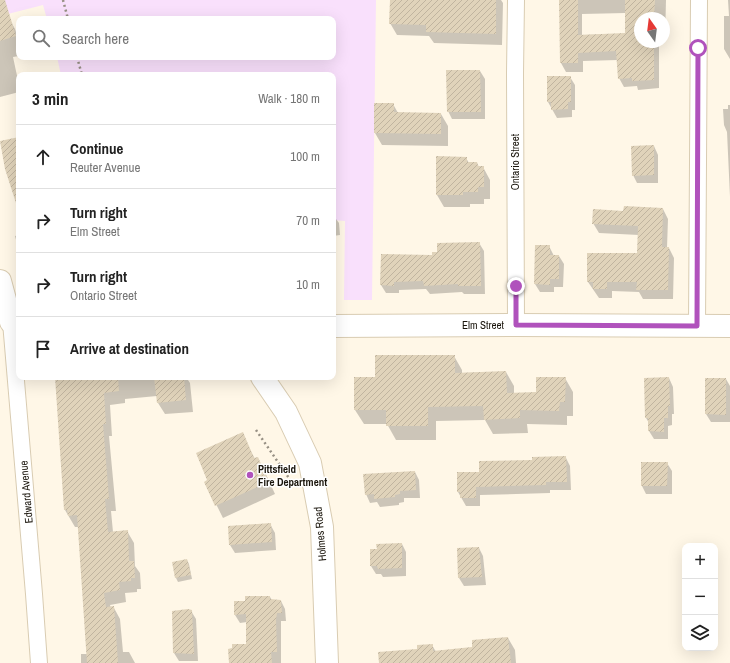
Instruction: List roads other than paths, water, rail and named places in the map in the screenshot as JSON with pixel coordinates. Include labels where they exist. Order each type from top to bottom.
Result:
[{"type":"street","name":"Ontario Street","points":[[516,0],[516,325]]},
{"type":"street","points":[[697,326],[699,0]]},
{"type":"street","points":[[0,281],[10,322]]},
{"type":"street","name":"Edward Avenue","points":[[10,322],[34,586],[39,663]]},
{"type":"street","name":"Elm Street","points":[[336,326],[730,326]]},
{"type":"street","name":"Holmes Road","points":[[264,380],[286,412],[310,463],[322,527],[327,663]]},
{"type":"street","name":"Holmes Road","points":[[278,380],[286,412]]},
{"type":"place","name":"Pittsfield Fire Department","points":[[250,475]]}]
